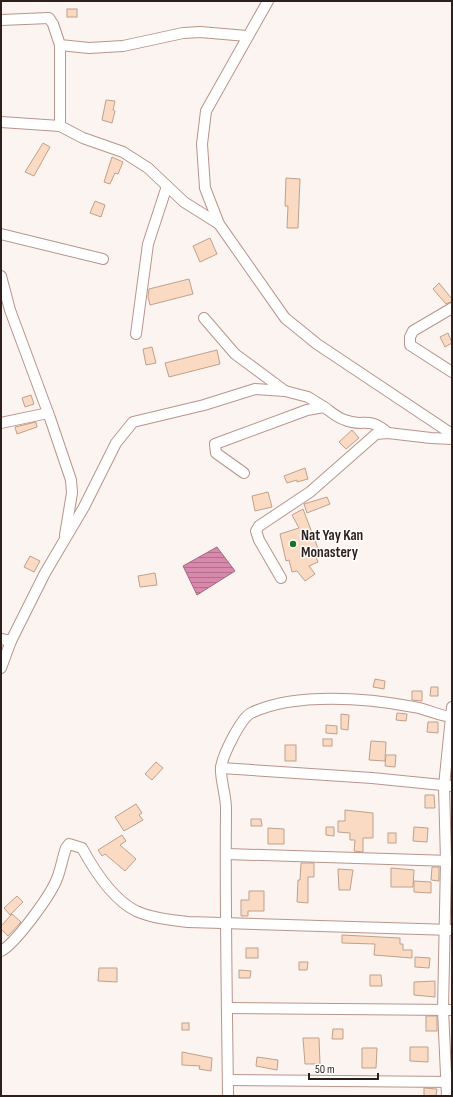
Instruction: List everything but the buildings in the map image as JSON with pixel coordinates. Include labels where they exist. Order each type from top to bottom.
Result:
[{"type":"street","points":[[268,1],[206,111],[202,144],[206,188],[219,224],[285,318],[317,344],[451,432]]},
{"type":"street","points":[[1,20],[49,18],[53,24],[60,45],[60,126]]},
{"type":"street","points":[[60,45],[89,48],[123,46],[200,32],[247,36]]},
{"type":"street","points":[[1,122],[60,126],[83,138],[123,152],[148,168],[184,202],[219,224]]},
{"type":"street","points":[[136,334],[148,244],[167,186]]},
{"type":"street","points":[[1,234],[103,259]]},
{"type":"street","points":[[1,276],[10,310],[48,413],[70,480],[72,493],[65,539]]},
{"type":"street","points":[[452,308],[413,331],[410,337],[410,345],[452,372]]},
{"type":"street","points":[[204,318],[235,354],[285,391]]},
{"type":"street","points":[[1,668],[12,641],[45,573],[84,507],[116,443],[133,422],[204,405],[256,389],[285,391],[308,397],[345,421],[372,422],[378,424],[388,432]]},
{"type":"street","points":[[244,473],[216,453],[215,444],[307,410],[324,407]]},
{"type":"street","points":[[1,423],[48,413]]},
{"type":"street","points":[[281,578],[259,540],[256,530],[259,526],[310,492],[376,434],[388,432],[431,438],[451,432]]},
{"type":"street","points":[[1,639],[12,641]]},
{"type":"street","points":[[228,1096],[226,922],[227,799],[221,768],[228,745],[248,714],[261,709],[298,701],[361,699],[451,713],[448,786],[449,861],[447,1010],[450,1082],[448,1096]]},
{"type":"street","points":[[221,768],[365,777],[448,786]]},
{"type":"street","points":[[1,951],[19,934],[44,900],[56,881],[66,848],[69,844],[82,848],[104,884],[136,910],[156,917],[188,922],[448,930]]},
{"type":"street","points":[[226,854],[449,861]]},
{"type":"street","points":[[227,1008],[447,1010]]},
{"type":"street","points":[[228,1080],[450,1082]]},
{"type":"shaded area","points":[[217,547],[235,571],[197,595],[183,566]]},
{"type":"place","name":"Nat Yay Kan Monastery","points":[[293,544]]}]
